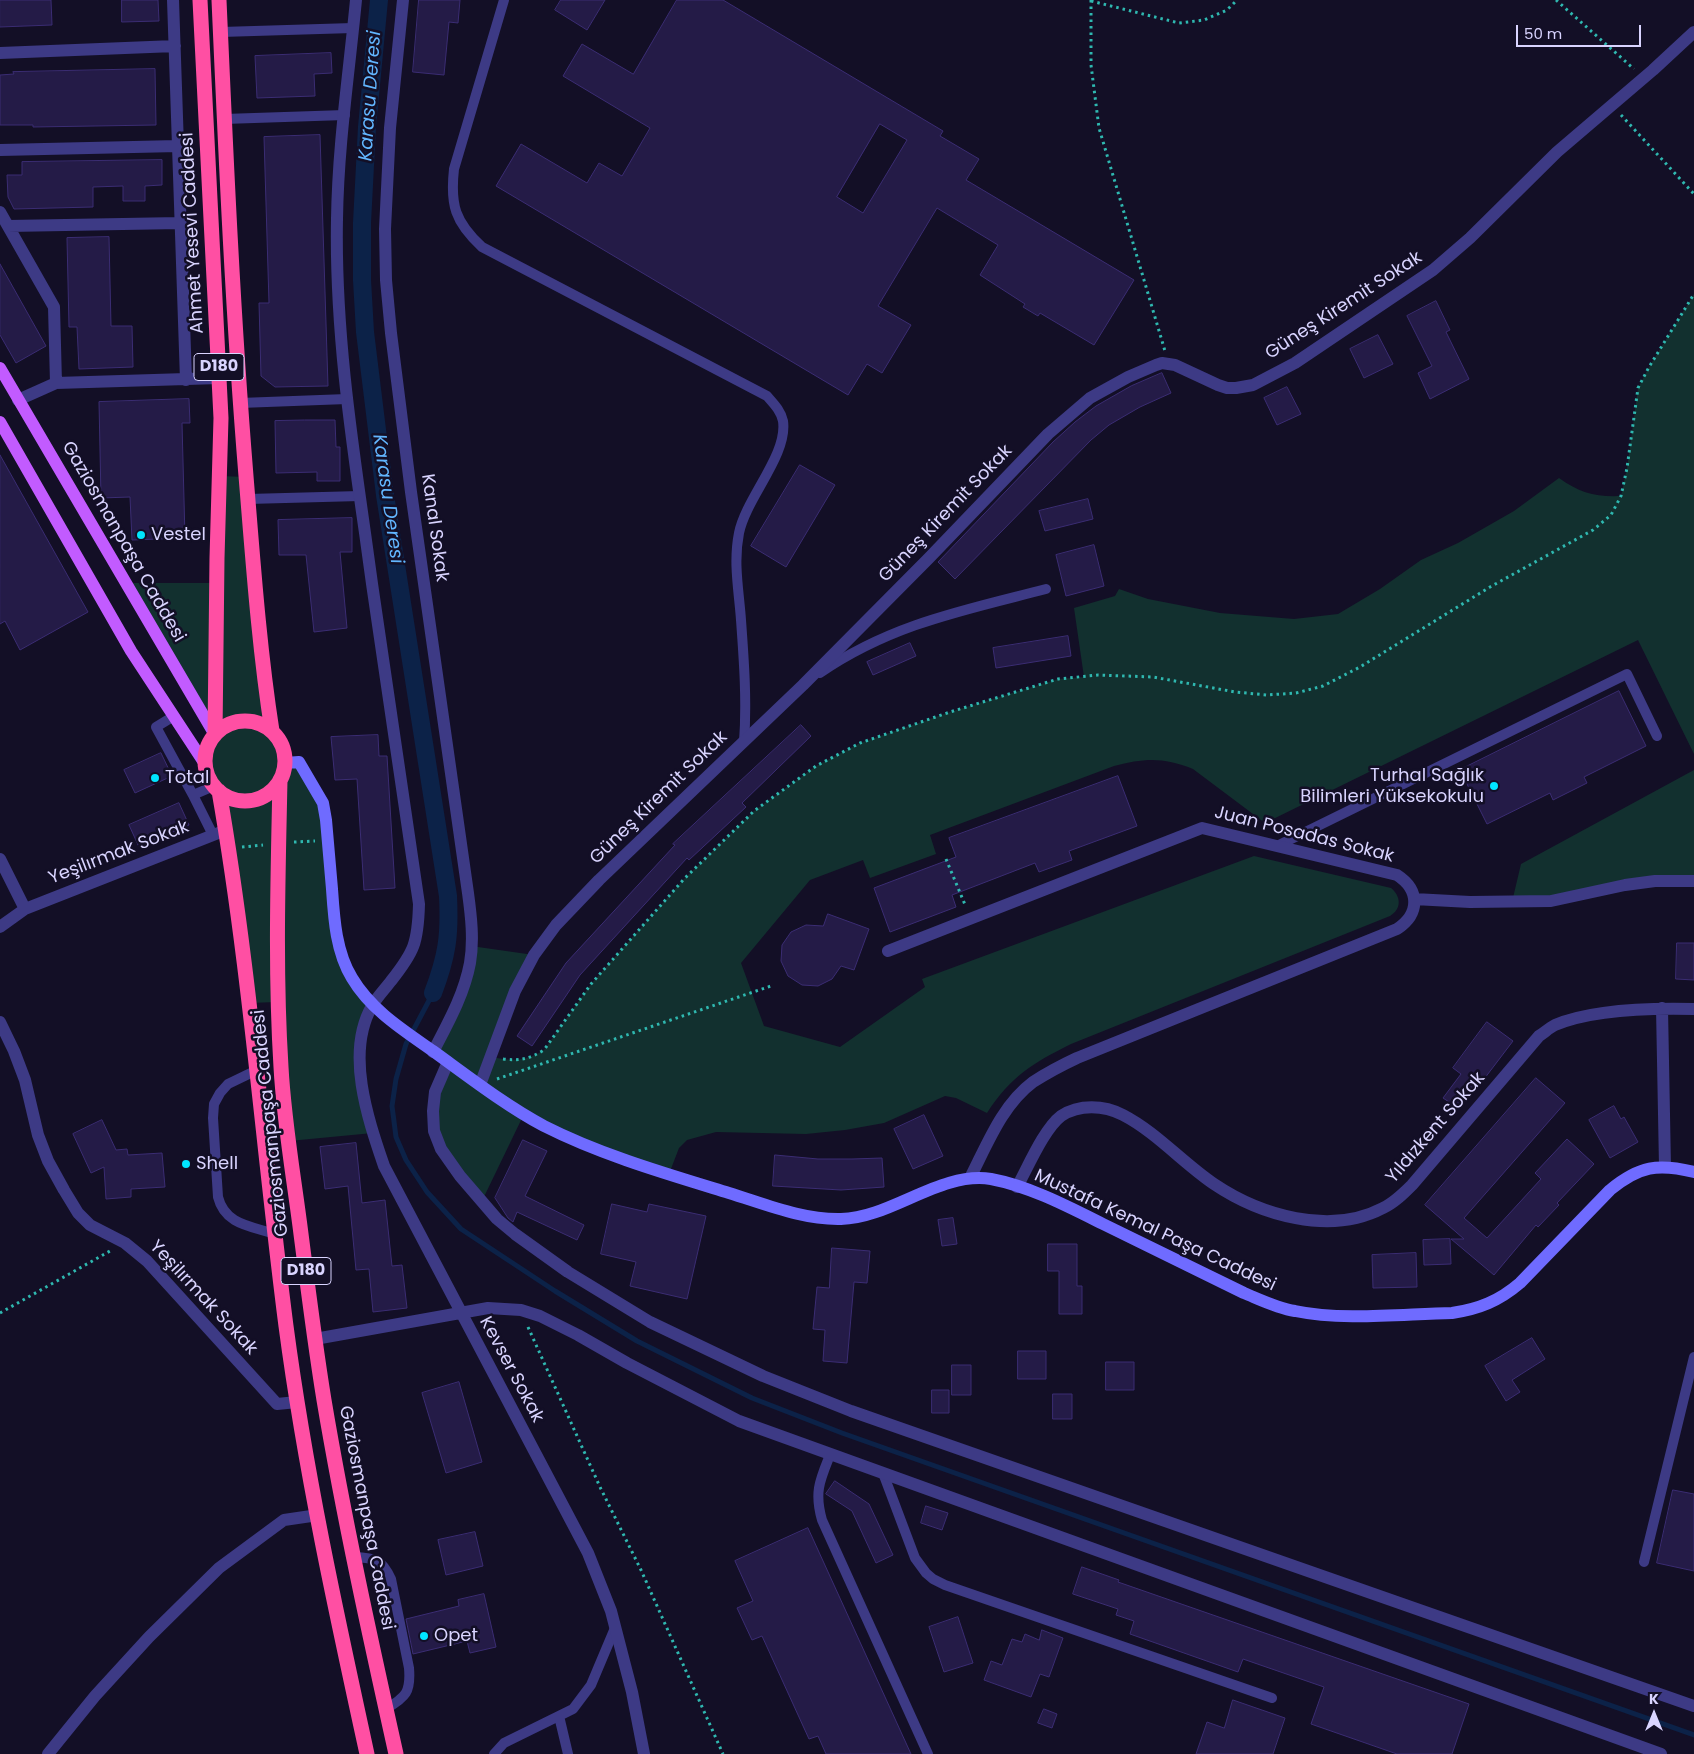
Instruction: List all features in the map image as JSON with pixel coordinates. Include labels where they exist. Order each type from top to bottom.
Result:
[{"type":"highway","name":"Ahmet Yesevi Caddesi","points":[[200,0],[221,428],[216,558],[215,734]]},
{"type":"highway","name":"D180","points":[[219,0],[240,403],[265,689],[272,731]]},
{"type":"highway","points":[[205,764],[207,749],[215,734],[228,725],[243,721],[259,723],[272,731],[282,746],[285,763]]},
{"type":"highway","name":"Gaziosmanpaşa Caddesi","points":[[285,763],[280,780],[277,912],[281,1070],[324,1399],[354,1558],[396,1754]]},
{"type":"highway","name":"Gaziosmanpaşa Caddesi","points":[[205,764],[210,779],[217,789],[219,832],[257,1070],[286,1326],[297,1402],[343,1645],[367,1754]]},
{"type":"highway","points":[[217,789],[233,799],[248,801],[268,794],[280,780]]},
{"type":"main road","name":"Gaziosmanpaşa Caddesi","points":[[0,368],[215,734]]},
{"type":"main road","name":"Gaziosmanpaşa Caddesi","points":[[0,422],[131,651],[205,764]]},
{"type":"street","points":[[173,0],[186,380]]},
{"type":"street","name":"Kevser Sokak","points":[[356,0],[337,219],[340,330],[347,399],[380,646],[419,904],[416,938],[412,952],[372,1005],[364,1024],[360,1070],[373,1133],[384,1166],[398,1196],[588,1553],[611,1611],[632,1692],[644,1754]]},
{"type":"street","name":"Kanal Sokak","points":[[403,0],[390,128],[385,229],[386,280],[411,492],[468,893],[472,933],[470,961],[460,999],[428,1048]]},
{"type":"street","name":"Güneş Kiremit Sokak","points":[[480,1085],[515,991],[534,955],[556,925],[599,880],[803,685],[1048,434],[1069,415],[1090,398],[1128,377],[1156,365],[1168,364],[1218,385],[1236,388],[1252,385],[1295,363],[1433,270],[1470,238],[1557,152],[1694,32]]},
{"type":"street","points":[[0,53],[175,46]]},
{"type":"street","points":[[0,150],[178,146]]},
{"type":"street","points":[[0,212],[54,307],[56,383]]},
{"type":"street","points":[[8,226],[180,224]]},
{"type":"street","points":[[18,400],[56,383],[219,378]]},
{"type":"street","name":"Mustafa Kemal Paşa Caddesi","points":[[285,763],[299,762],[323,803],[334,919],[340,952],[350,976],[372,1005],[392,1022],[480,1085],[543,1125],[590,1146],[678,1177],[790,1212],[817,1218],[844,1219],[871,1213],[947,1183],[970,1178],[991,1179],[1053,1200],[1272,1305],[1293,1311],[1332,1316],[1442,1313],[1471,1310],[1485,1306],[1507,1294],[1610,1190],[1638,1171],[1665,1167],[1694,1172]]},
{"type":"street","name":"Juan Posadas Sokak","points":[[888,951],[1202,828],[1397,874],[1410,885],[1414,899]]},
{"type":"street","name":"Yeşilırmak Sokak","points":[[0,927],[25,909],[219,832]]},
{"type":"street","points":[[0,859],[25,909]]},
{"type":"street","points":[[970,1178],[995,1128],[1008,1108],[1020,1093],[1033,1082],[1077,1058],[1397,929],[1410,917],[1414,899],[1470,902],[1551,902],[1625,884],[1694,881]]},
{"type":"street","points":[[1662,1008],[1665,1167]]},
{"type":"street","name":"Yıldızkent Sokak","points":[[1017,1187],[1050,1127],[1061,1116],[1085,1107],[1099,1107],[1123,1115],[1214,1184],[1245,1201],[1278,1214],[1299,1219],[1346,1220],[1389,1205],[1412,1185],[1539,1036],[1552,1026],[1604,1014],[1662,1008],[1694,1008]]},
{"type":"street","name":"Yeşilırmak Sokak","points":[[0,1022],[25,1080],[38,1135],[48,1161],[78,1212],[90,1225],[125,1242],[147,1261],[277,1404],[297,1402]]},
{"type":"street","points":[[448,1062],[435,1092],[433,1111],[434,1131],[441,1150],[460,1176],[497,1219],[515,1234],[568,1272],[650,1322],[763,1376],[851,1411],[1694,1706]]},
{"type":"street","points":[[315,1339],[488,1308],[520,1310],[540,1316],[739,1421],[1661,1754]]},
{"type":"street","points":[[48,1754],[107,1683],[149,1637],[219,1568],[284,1520],[318,1515]]},
{"type":"lane","points":[[504,0],[454,169],[452,190],[455,209],[462,225],[482,247],[767,396],[778,409],[783,420],[784,436],[776,456],[746,511],[739,532],[736,550],[745,688],[744,742]]},
{"type":"lane","points":[[221,32],[353,28]]},
{"type":"lane","points":[[224,119],[345,115]]},
{"type":"lane","points":[[240,403],[347,399]]},
{"type":"lane","points":[[248,499],[360,496]]},
{"type":"lane","points":[[803,685],[857,649],[903,629],[948,614],[1046,589]]},
{"type":"lane","points":[[1276,846],[1627,674],[1657,736]]},
{"type":"lane","points":[[174,716],[156,727],[193,795],[219,832]]},
{"type":"lane","points":[[193,795],[217,789]]},
{"type":"lane","points":[[257,1070],[228,1084],[220,1092],[214,1104],[213,1118],[218,1197],[220,1206],[227,1216],[235,1221],[275,1234]]},
{"type":"lane","points":[[1644,1562],[1694,1357]]},
{"type":"lane","points":[[830,1455],[818,1489],[822,1520],[928,1754]]},
{"type":"lane","points":[[883,1473],[915,1558],[920,1566],[934,1579],[945,1585],[1272,1698]]},
{"type":"lane","points":[[354,1558],[370,1558],[380,1562],[386,1568],[391,1579],[410,1680],[403,1699],[386,1709]]},
{"type":"lane","points":[[494,1754],[504,1743],[573,1709],[592,1685],[615,1628]]},
{"type":"lane","points":[[558,1716],[568,1754]]},
{"type":"path","points":[[1168,364],[1099,128],[1091,65],[1091,1],[1179,23],[1204,20],[1227,10],[1237,0]]},
{"type":"path","points":[[1556,0],[1643,78]]},
{"type":"path","points":[[1612,105],[1694,194]]},
{"type":"path","points":[[490,1057],[520,1060],[533,1057],[544,1050],[592,984],[684,879],[754,811],[816,766],[860,743],[950,712],[1058,679],[1098,675],[1153,677],[1235,692],[1266,694],[1296,693],[1323,686],[1360,667],[1490,587],[1593,530],[1611,515],[1621,496],[1628,468],[1638,388],[1694,294]]},
{"type":"path","points":[[946,859],[971,918]]},
{"type":"path","points":[[480,1085],[771,986]]},
{"type":"path","points":[[0,1314],[125,1242]]},
{"type":"path","points":[[520,1310],[600,1487],[641,1570],[723,1754]]},
{"type":"green space","points":[[1694,294],[1694,754],[1638,640],[1265,823],[1193,769],[1183,765],[1173,762],[1145,760],[1114,766],[930,835],[936,854],[870,878],[863,860],[810,880],[741,963],[764,1026],[840,1047],[925,987],[922,979],[1254,856],[1391,888],[1397,895],[1399,902],[1397,910],[1390,916],[1071,1044],[1034,1064],[1014,1080],[987,1113],[956,1098],[945,1096],[884,1123],[845,1130],[806,1134],[716,1132],[687,1140],[679,1148],[669,1174],[524,1114],[482,1201],[441,1149],[433,1111],[448,1062],[433,1052],[460,999],[471,946],[534,955],[491,1057],[518,1060],[531,1057],[544,1050],[591,984],[684,879],[754,811],[816,766],[860,743],[950,712],[1058,679],[1084,677],[1074,608],[1115,596],[1119,589],[1148,599],[1220,613],[1294,619],[1338,614],[1380,589],[1421,560],[1458,543],[1514,511],[1559,478],[1581,491],[1603,496],[1621,496],[1627,468],[1638,388]]},
{"type":"green space","points":[[220,476],[246,477],[272,731],[282,746],[285,763],[299,762],[323,803],[340,952],[372,1005],[361,1046],[373,1133],[289,1141],[277,1002],[249,1003],[214,786],[208,774],[206,763],[211,740],[125,583],[216,583]]},
{"type":"green space","points":[[1694,770],[1694,881],[1512,902],[1521,864]]},
{"type":"building","points":[[0,0],[51,0],[52,25],[0,27]]},
{"type":"building","points":[[122,0],[158,0],[159,21],[122,22]]},
{"type":"building","points":[[419,0],[460,0],[458,23],[449,22],[444,75],[413,72]]},
{"type":"building","points":[[561,0],[605,0],[587,30],[555,10]]},
{"type":"building","points":[[677,0],[723,0],[943,131],[940,136],[979,159],[966,180],[1134,280],[1094,345],[1040,313],[1038,316],[1023,307],[1025,304],[980,275],[998,245],[937,208],[878,306],[911,325],[882,373],[867,364],[848,395],[496,186],[521,144],[587,183],[599,163],[622,176],[650,128],[563,76],[582,44],[633,74]],"holes":[[[880,124],[907,140],[863,213],[837,197]]]},
{"type":"building","points":[[331,53],[332,73],[314,74],[315,96],[257,98],[255,56]]},
{"type":"building","points":[[155,69],[156,125],[33,127],[33,125],[0,125],[0,75],[14,74],[13,72]]},
{"type":"building","points":[[320,135],[328,386],[275,387],[261,376],[259,303],[269,303],[264,137]]},
{"type":"building","points":[[162,160],[162,185],[145,186],[145,201],[123,201],[123,186],[93,187],[93,207],[14,209],[8,197],[7,175],[22,175],[22,162]]},
{"type":"building","points":[[109,237],[111,326],[132,326],[133,367],[79,369],[77,327],[69,327],[67,238]]},
{"type":"building","points":[[0,264],[46,346],[16,363],[0,335]]},
{"type":"building","points":[[1436,301],[1450,330],[1446,332],[1469,379],[1430,399],[1418,373],[1432,366],[1407,316]]},
{"type":"building","points":[[1378,335],[1393,364],[1364,378],[1350,349]]},
{"type":"building","points":[[1162,373],[1171,393],[1140,407],[1109,425],[1091,440],[955,579],[938,562],[1053,442],[1075,422],[1096,406],[1131,386]]},
{"type":"building","points":[[1287,387],[1301,414],[1277,425],[1264,398]]},
{"type":"building","points":[[189,399],[190,423],[182,423],[185,538],[132,540],[130,497],[101,498],[99,402]]},
{"type":"building","points":[[335,420],[336,447],[340,447],[340,481],[317,481],[317,472],[276,473],[275,421]]},
{"type":"building","points":[[0,455],[88,612],[20,650],[5,621],[0,624]]},
{"type":"building","points":[[800,465],[835,485],[786,567],[751,546]]},
{"type":"building","points":[[1088,499],[1093,519],[1045,531],[1039,511]]},
{"type":"building","points":[[352,518],[352,552],[340,552],[347,628],[314,632],[306,555],[279,555],[278,520]]},
{"type":"building","points":[[1094,545],[1104,586],[1066,596],[1056,555]]},
{"type":"building","points":[[1068,636],[1071,656],[996,668],[993,648]]},
{"type":"building","points":[[910,643],[916,656],[873,675],[867,662]]},
{"type":"building","points":[[1619,691],[1646,746],[1584,777],[1587,783],[1553,800],[1550,793],[1487,824],[1460,770]]},
{"type":"building","points":[[801,725],[811,736],[742,803],[746,807],[689,860],[687,858],[580,975],[532,1046],[517,1036],[566,963],[675,845],[673,844]]},
{"type":"building","points":[[378,735],[379,756],[387,756],[395,888],[364,890],[357,779],[335,780],[331,737]]},
{"type":"building","points":[[161,753],[172,776],[135,793],[124,770]]},
{"type":"building","points":[[1118,776],[1137,826],[1069,851],[1072,860],[1039,872],[1035,863],[952,895],[956,907],[890,932],[874,888],[956,857],[949,838]]},
{"type":"building","points":[[179,803],[189,825],[139,847],[129,825]]},
{"type":"building","points":[[828,914],[869,929],[854,970],[841,966],[832,979],[818,986],[802,985],[788,976],[781,961],[782,945],[791,932],[806,925],[823,926]]},
{"type":"building","points":[[1677,943],[1694,943],[1694,980],[1676,979]]},
{"type":"building","points":[[1487,1022],[1513,1041],[1478,1087],[1476,1085],[1458,1108],[1443,1098],[1461,1074],[1453,1068]]},
{"type":"building","points":[[1536,1078],[1565,1103],[1464,1218],[1487,1238],[1541,1179],[1535,1173],[1567,1139],[1594,1164],[1557,1203],[1559,1205],[1538,1227],[1536,1225],[1494,1275],[1451,1239],[1464,1239],[1425,1205]]},
{"type":"building","points":[[1614,1106],[1621,1119],[1624,1117],[1638,1142],[1610,1158],[1589,1120]]},
{"type":"building","points":[[924,1115],[943,1156],[913,1169],[894,1129]]},
{"type":"building","points":[[102,1120],[116,1150],[127,1149],[128,1155],[162,1153],[165,1187],[131,1189],[131,1197],[106,1199],[104,1167],[91,1173],[73,1134]]},
{"type":"building","points":[[523,1140],[547,1151],[525,1196],[584,1225],[577,1240],[517,1212],[513,1222],[508,1218],[495,1198]]},
{"type":"building","points":[[356,1143],[362,1203],[385,1200],[392,1266],[402,1265],[407,1308],[373,1312],[369,1269],[356,1270],[348,1186],[325,1189],[320,1147]]},
{"type":"building","points":[[775,1155],[818,1159],[882,1158],[884,1187],[841,1190],[773,1186]]},
{"type":"building","points":[[612,1204],[647,1212],[649,1204],[706,1216],[687,1299],[630,1286],[636,1262],[601,1254]]},
{"type":"building","points":[[953,1218],[957,1244],[942,1246],[938,1220]]},
{"type":"building","points":[[1450,1239],[1451,1264],[1424,1265],[1423,1240]]},
{"type":"building","points":[[1048,1244],[1077,1244],[1077,1286],[1082,1286],[1082,1314],[1059,1314],[1059,1271],[1048,1271]]},
{"type":"building","points":[[832,1248],[870,1251],[867,1283],[854,1282],[847,1363],[823,1361],[825,1330],[813,1329],[817,1287],[829,1288]]},
{"type":"building","points":[[1416,1253],[1417,1287],[1373,1288],[1372,1255]]},
{"type":"building","points":[[1532,1338],[1545,1359],[1512,1380],[1520,1392],[1506,1401],[1485,1366]]},
{"type":"building","points":[[1018,1351],[1046,1351],[1046,1379],[1018,1379]]},
{"type":"building","points":[[1106,1362],[1134,1362],[1134,1390],[1106,1390]]},
{"type":"building","points":[[952,1365],[971,1365],[971,1395],[952,1395]]},
{"type":"building","points":[[459,1382],[482,1462],[446,1473],[422,1393]]},
{"type":"building","points":[[932,1390],[949,1390],[949,1413],[932,1413]]},
{"type":"building","points":[[1053,1394],[1072,1394],[1072,1419],[1053,1419]]},
{"type":"building","points":[[835,1481],[869,1504],[893,1555],[876,1563],[852,1511],[826,1494]]},
{"type":"building","points":[[1673,1490],[1694,1494],[1694,1571],[1657,1563]]},
{"type":"building","points":[[926,1506],[948,1513],[942,1530],[921,1523]]},
{"type":"building","points":[[808,1528],[911,1754],[826,1754],[818,1736],[809,1739],[762,1636],[752,1640],[737,1608],[753,1601],[735,1561]]},
{"type":"building","points":[[475,1532],[483,1566],[446,1575],[438,1540]]},
{"type":"building","points":[[1082,1567],[1119,1580],[1118,1582],[1469,1704],[1452,1754],[1397,1754],[1311,1724],[1324,1687],[1243,1659],[1238,1672],[1130,1634],[1134,1621],[1116,1615],[1118,1609],[1073,1594]]},
{"type":"building","points":[[484,1594],[496,1647],[470,1653],[467,1641],[413,1654],[406,1619],[459,1606],[458,1600]]},
{"type":"building","points":[[958,1617],[973,1663],[944,1672],[929,1627]]},
{"type":"building","points":[[1042,1630],[1063,1638],[1049,1677],[1040,1674],[1031,1697],[984,1680],[991,1661],[1002,1665],[1012,1639],[1022,1642],[1025,1634],[1039,1640]]},
{"type":"building","points":[[1233,1700],[1285,1718],[1273,1754],[1196,1754],[1207,1722],[1224,1728]]},
{"type":"building","points":[[1044,1709],[1057,1714],[1052,1728],[1038,1723]]},
{"type":"waterway","name":"Karasu Deresi","points":[[379,0],[367,127],[362,223],[362,280],[365,332],[385,495],[448,896],[447,946],[433,993]]},
{"type":"waterway","points":[[433,993],[406,1044],[396,1079],[392,1106],[396,1137],[406,1160],[427,1192],[461,1229],[555,1291],[637,1341],[752,1398],[842,1433],[1694,1735]]},
{"type":"place","name":"Vestel","points":[[141,535]]},
{"type":"place","name":"Total","points":[[155,778]]},
{"type":"place","name":"Turhal Sağlık Bilimleri Yüksekokulu","points":[[1494,786]]},
{"type":"place","name":"Shell","points":[[186,1164]]},
{"type":"place","name":"Opet","points":[[424,1636]]}]
